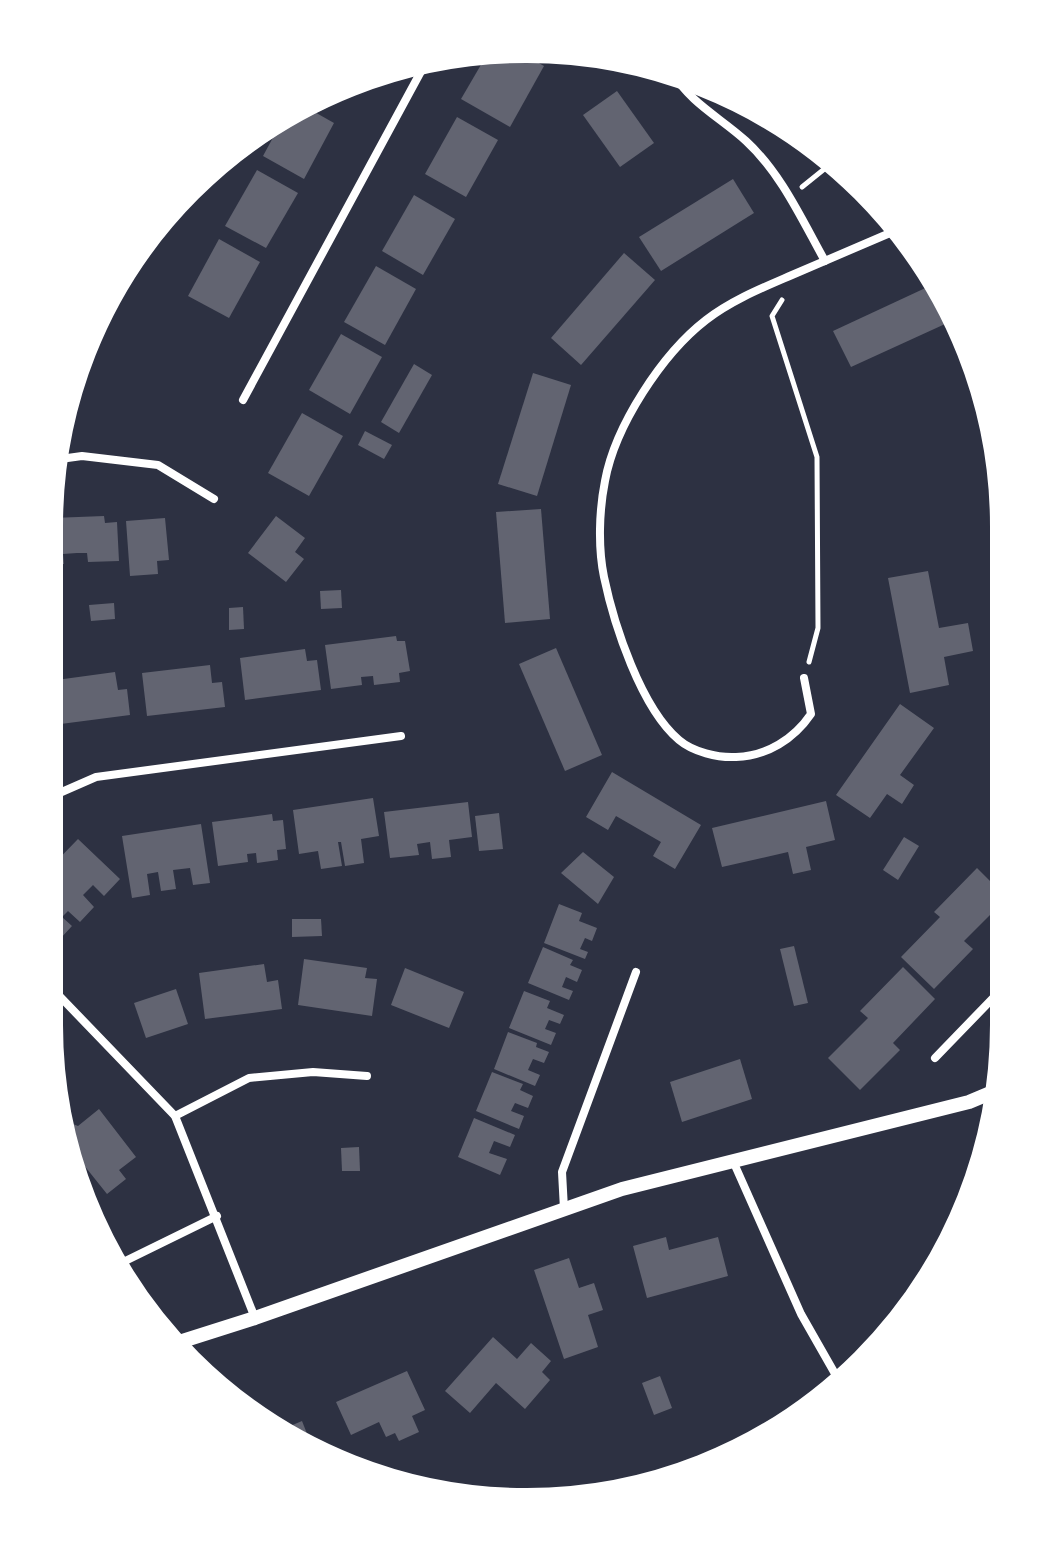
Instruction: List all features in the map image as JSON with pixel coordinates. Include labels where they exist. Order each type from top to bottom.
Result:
[{"type":"street","points":[[243,400],[422,70]]},
{"type":"street","points":[[679,84],[747,142],[780,182],[825,261]]},
{"type":"street","points":[[804,678],[811,714],[800,729],[773,748],[744,757],[722,758],[680,741],[661,720],[640,684],[619,633],[603,575],[601,529],[605,480],[617,441],[649,385],[677,347],[706,319],[742,297],[891,233]]},
{"type":"street","points":[[63,459],[82,456],[158,465],[214,499]]},
{"type":"street","points":[[58,794],[96,777],[401,736]]},
{"type":"street","points":[[564,1209],[562,1172],[636,972]]},
{"type":"street","points":[[58,994],[175,1116],[255,1318]]},
{"type":"street","points":[[935,1058],[995,998]]},
{"type":"street","points":[[175,1116],[249,1078],[313,1072],[367,1076]]},
{"type":"street","points":[[182,1341],[622,1189],[969,1102],[990,1093]]},
{"type":"street","points":[[733,1160],[801,1314],[836,1376]]},
{"type":"street","points":[[123,1262],[217,1216]]},
{"type":"path","points":[[789,198],[827,167]]},
{"type":"path","points":[[800,272],[772,316],[817,457],[818,628],[804,678]]},
{"type":"building","points":[[530,58],[544,66],[510,127],[461,99],[484,60]]},
{"type":"building","points":[[617,91],[654,143],[620,167],[583,115]]},
{"type":"building","points":[[311,110],[334,123],[304,179],[263,156],[277,130]]},
{"type":"building","points":[[457,117],[498,140],[466,197],[425,174]]},
{"type":"building","points":[[257,170],[298,193],[266,248],[225,226]]},
{"type":"building","points":[[733,179],[754,213],[661,271],[639,237]]},
{"type":"building","points":[[414,195],[455,219],[423,275],[382,251]]},
{"type":"building","points":[[219,239],[260,262],[229,318],[188,296]]},
{"type":"building","points":[[624,253],[655,280],[581,365],[551,338]]},
{"type":"building","points":[[376,266],[416,289],[385,345],[344,322]]},
{"type":"building","points":[[929,287],[948,322],[851,367],[833,331]]},
{"type":"building","points":[[341,334],[382,357],[350,414],[309,390]]},
{"type":"building","points":[[414,364],[432,375],[399,433],[381,422]]},
{"type":"building","points":[[533,373],[571,385],[537,496],[498,484]]},
{"type":"building","points":[[302,413],[343,436],[309,496],[268,473]]},
{"type":"building","points":[[365,431],[392,445],[384,459],[358,445]]},
{"type":"building","points":[[541,509],[550,619],[505,623],[496,512]]},
{"type":"building","points":[[104,516],[105,523],[117,522],[119,561],[88,562],[87,553],[77,553],[63,554],[64,564],[58,564],[58,518]]},
{"type":"building","points":[[276,516],[305,538],[295,552],[304,559],[286,582],[248,553]]},
{"type":"building","points":[[165,518],[169,560],[157,561],[158,574],[130,576],[126,521]]},
{"type":"building","points":[[928,571],[939,628],[968,623],[973,651],[944,657],[949,685],[910,693],[888,578]]},
{"type":"building","points":[[341,590],[342,608],[321,609],[320,591]]},
{"type":"building","points":[[114,603],[115,619],[91,621],[89,605]]},
{"type":"building","points":[[243,607],[244,629],[229,630],[229,608]]},
{"type":"building","points":[[396,636],[397,641],[405,641],[410,671],[399,673],[400,682],[374,685],[373,676],[361,677],[362,685],[331,689],[325,645]]},
{"type":"building","points":[[556,648],[602,755],[565,771],[519,664]]},
{"type":"building","points":[[305,649],[307,661],[317,660],[321,690],[245,700],[240,658]]},
{"type":"building","points":[[210,665],[212,683],[222,682],[225,707],[147,716],[142,673]]},
{"type":"building","points":[[115,672],[118,690],[127,689],[130,715],[58,724],[58,680]]},
{"type":"building","points":[[900,704],[934,728],[900,775],[914,785],[902,804],[887,794],[870,818],[836,795]]},
{"type":"building","points":[[612,772],[701,825],[675,869],[653,856],[661,842],[616,816],[608,830],[586,817]]},
{"type":"building","points":[[373,798],[379,836],[361,839],[364,863],[345,866],[341,842],[338,842],[342,866],[321,869],[318,851],[299,854],[293,810]]},
{"type":"building","points":[[826,801],[835,840],[806,847],[811,870],[793,874],[788,852],[722,867],[712,828]]},
{"type":"building","points":[[468,802],[472,837],[449,840],[451,857],[432,859],[430,842],[417,844],[419,855],[390,858],[384,812]]},
{"type":"building","points":[[499,813],[503,849],[479,851],[475,816]]},
{"type":"building","points":[[272,814],[273,821],[283,820],[286,849],[277,850],[278,860],[257,863],[256,853],[247,854],[248,862],[218,866],[212,822]]},
{"type":"building","points":[[201,824],[210,883],[193,885],[190,868],[173,870],[176,889],[161,891],[158,872],[147,874],[150,895],[132,898],[122,836]]},
{"type":"building","points":[[904,837],[919,846],[898,880],[883,870]]},
{"type":"building","points":[[78,839],[120,879],[104,896],[93,885],[83,895],[94,907],[80,922],[68,911],[62,917],[72,926],[60,939],[58,937],[58,860]]},
{"type":"building","points":[[583,852],[614,877],[598,904],[561,873]]},
{"type":"building","points":[[977,868],[995,886],[995,910],[964,941],[973,949],[934,989],[901,957],[940,917],[934,912]]},
{"type":"building","points":[[559,904],[582,913],[579,921],[597,928],[592,941],[585,938],[580,949],[588,952],[585,959],[544,943]]},
{"type":"building","points":[[292,919],[321,919],[322,936],[292,937]]},
{"type":"building","points":[[794,946],[808,1003],[794,1006],[780,949]]},
{"type":"building","points":[[543,947],[573,960],[570,965],[582,970],[577,982],[566,977],[562,987],[573,991],[569,1000],[528,983]]},
{"type":"building","points":[[304,959],[367,968],[365,978],[377,979],[372,1016],[298,1005]]},
{"type":"building","points":[[264,964],[267,982],[278,980],[282,1009],[205,1019],[199,973]]},
{"type":"building","points":[[903,967],[935,999],[893,1043],[900,1050],[860,1090],[828,1058],[868,1018],[860,1011]]},
{"type":"building","points":[[405,968],[464,992],[449,1028],[391,1005]]},
{"type":"building","points":[[176,989],[188,1024],[146,1038],[134,1003]]},
{"type":"building","points":[[524,991],[550,1001],[547,1008],[564,1015],[560,1024],[549,1020],[545,1029],[556,1033],[551,1045],[509,1028]]},
{"type":"building","points":[[508,1032],[537,1043],[536,1047],[549,1052],[544,1063],[533,1059],[528,1070],[540,1075],[535,1086],[494,1069]]},
{"type":"building","points":[[740,1059],[752,1099],[682,1122],[670,1082]]},
{"type":"building","points":[[492,1072],[523,1084],[520,1090],[533,1096],[528,1108],[515,1103],[511,1111],[524,1116],[519,1129],[476,1111]]},
{"type":"building","points":[[99,1109],[136,1157],[119,1170],[126,1179],[107,1194],[77,1157],[68,1122],[78,1126]]},
{"type":"building","points":[[474,1118],[515,1135],[510,1147],[494,1141],[489,1153],[507,1159],[500,1175],[458,1157]]},
{"type":"building","points":[[359,1147],[360,1171],[342,1171],[341,1148]]},
{"type":"building","points":[[666,1237],[669,1250],[718,1237],[728,1276],[647,1298],[633,1246]]},
{"type":"building","points":[[569,1258],[579,1288],[594,1283],[603,1310],[588,1315],[598,1347],[564,1359],[534,1270]]},
{"type":"building","points":[[493,1337],[517,1359],[531,1343],[551,1361],[542,1372],[550,1380],[525,1409],[496,1383],[470,1413],[445,1391]]},
{"type":"building","points":[[407,1371],[425,1410],[412,1416],[419,1432],[399,1441],[395,1433],[386,1437],[379,1422],[351,1435],[336,1402]]},
{"type":"building","points":[[660,1376],[672,1408],[654,1415],[642,1383]]},
{"type":"building","points":[[302,1421],[309,1440],[292,1430],[287,1427]]}]
